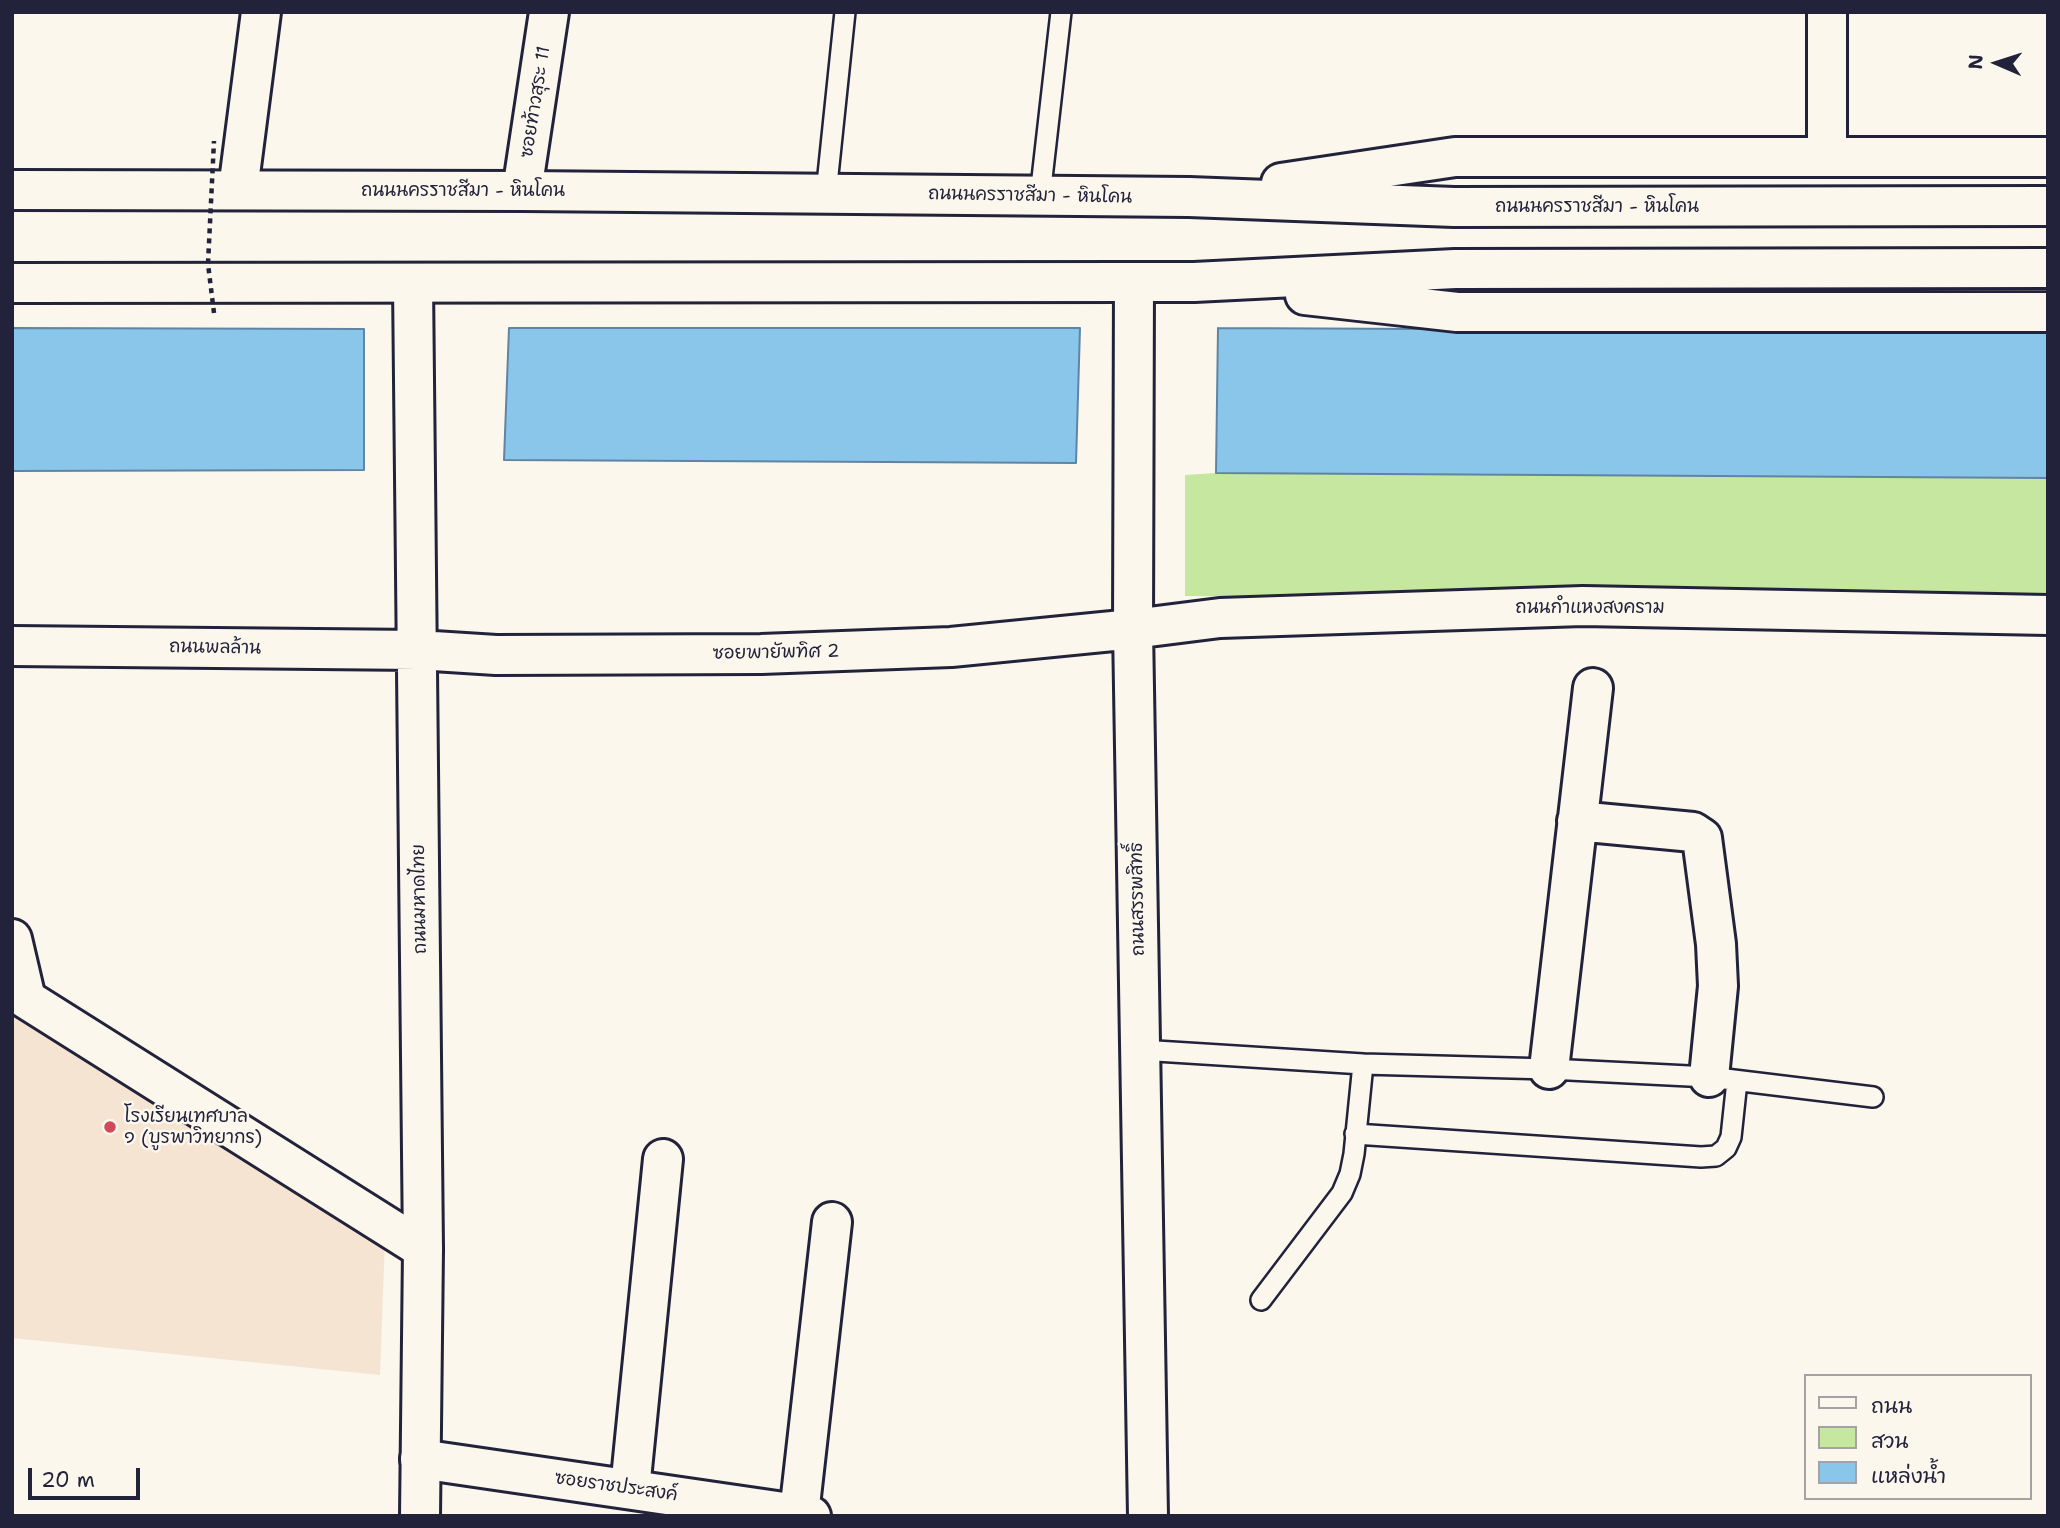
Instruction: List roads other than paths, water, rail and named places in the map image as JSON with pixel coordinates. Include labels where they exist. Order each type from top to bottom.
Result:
[{"type":"street","points":[[238,190],[261,12]]},
{"type":"street","name":"ซอยท้าวสุระ 11","points":[[522,191],[549,12]]},
{"type":"street","points":[[1827,156],[1828,12]]},
{"type":"street","points":[[1189,197],[1455,157],[2048,157]]},
{"type":"street","name":"ถนนนครราชสีมา - หินโคน","points":[[12,190],[1040,195],[1189,197],[1454,207],[2048,206]]},
{"type":"street","points":[[12,283],[1194,282],[1455,269],[2048,268]]},
{"type":"street","name":"ถนนสรรพสิทธิ์","points":[[1134,282],[1133,629],[1148,1516]]},
{"type":"street","points":[[1194,282],[1457,312],[2048,312]]},
{"type":"street","name":"ถนนมหาดไทย","points":[[413,283],[423,1249],[419,1516]]},
{"type":"street","name":"ถนนกำแหงสงคราม","points":[[1133,629],[1220,618],[1583,606],[2048,615]]},
{"type":"street","name":"ซอยพายัพทิศ 2","points":[[418,650],[496,656],[761,654],[951,647],[1133,629]]},
{"type":"street","name":"ถนนพลล้าน","points":[[12,646],[418,650]]},
{"type":"street","points":[[1549,1069],[1593,688]]},
{"type":"street","points":[[1577,821],[1693,832],[1702,838],[1716,944],[1723,1079]]},
{"type":"street","points":[[12,939],[26,999],[423,1249]]},
{"type":"street","points":[[630,1489],[663,1159]]},
{"type":"street","points":[[805,1515],[832,1222]]},
{"type":"street","name":"ซอยราชประสงค์","points":[[420,1459],[630,1489],[753,1511],[805,1515]]},
{"type":"lane","points":[[826,194],[845,12]]},
{"type":"lane","points":[[1040,195],[1061,12]]},
{"type":"lane","points":[[1140,1051],[1363,1064],[1549,1069],[1723,1079],[1873,1097]]},
{"type":"lane","points":[[1261,1300],[1342,1193],[1350,1174],[1363,1064]]},
{"type":"lane","points":[[1355,1134],[1716,1156],[1726,1149],[1731,1137],[1723,1079]]},
{"type":"water","points":[[12,328],[364,329],[364,470],[12,471]]},
{"type":"water","points":[[509,328],[1080,328],[1076,463],[504,460]]},
{"type":"water","points":[[1218,328],[2048,332],[2048,478],[1216,473]]},
{"type":"place","name":"โรงเรียนเทศบาล ๑ (บูรพาวิทยากร)","points":[[110,1127]]}]
